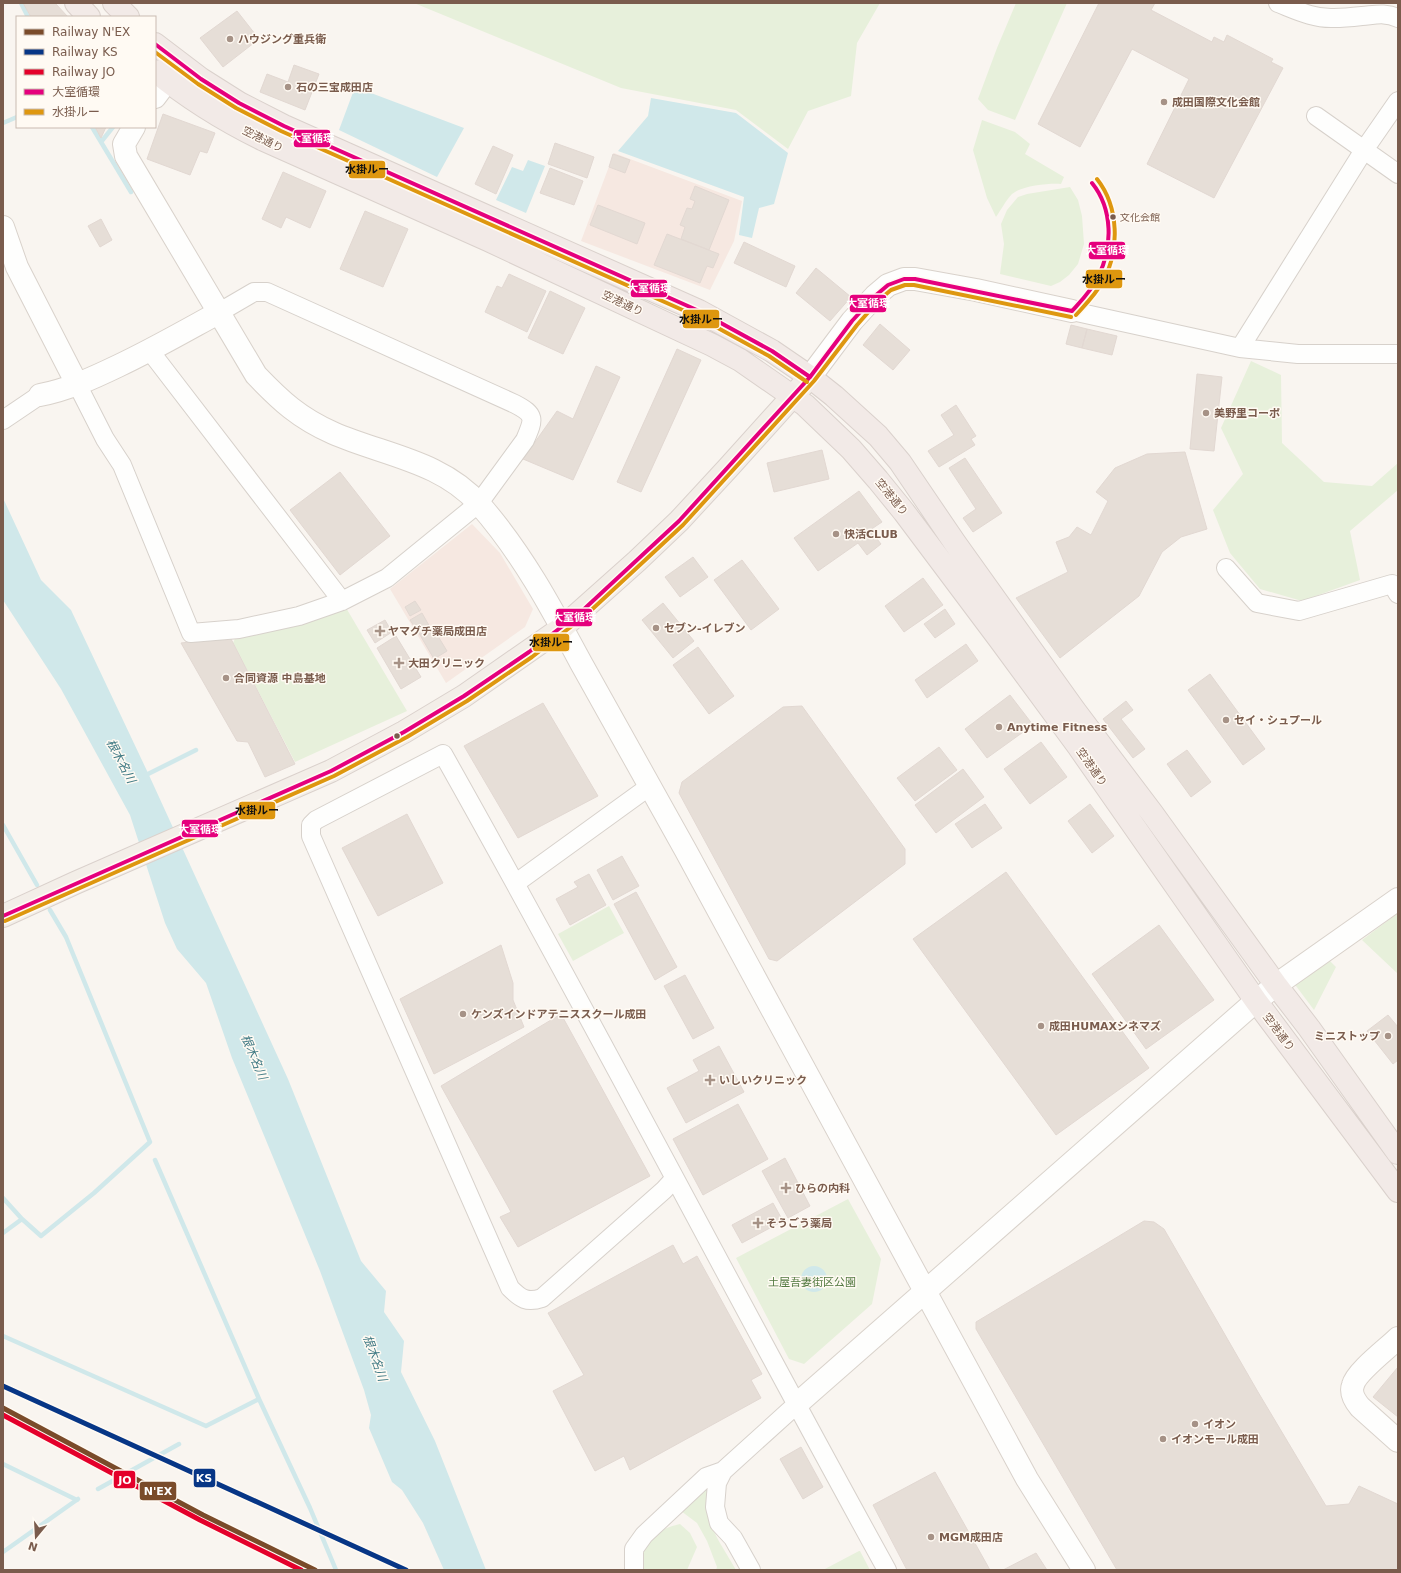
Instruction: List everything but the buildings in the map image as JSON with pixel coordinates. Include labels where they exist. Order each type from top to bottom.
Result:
[{"type":"highway","points":[[76,3],[88,16]]},
{"type":"highway","points":[[114,3],[127,16]]},
{"type":"highway","name":"空港通り","points":[[156,45],[201,79],[239,103],[284,126],[699,311],[772,350],[834,396],[878,436],[900,462],[955,543],[1276,985],[1309,1028],[1398,1153]]},
{"type":"highway","name":"空港通り","points":[[159,83],[228,122],[264,140],[495,244],[712,345],[740,360],[806,405],[852,449],[904,512],[1078,746],[1256,1002],[1398,1191]]},
{"type":"main road","points":[[3,916],[331,771],[404,732],[464,696],[563,627],[588,606],[679,521],[810,377]]},
{"type":"street","points":[[1278,3],[1306,15],[1318,17],[1334,18],[1389,14],[1398,18]]},
{"type":"street","points":[[1240,348],[1364,150],[1398,102]]},
{"type":"street","points":[[1316,116],[1398,174]]},
{"type":"street","points":[[133,128],[124,144],[126,156],[256,375],[282,403],[306,419],[334,434],[436,470],[460,485],[479,503],[514,547],[563,627],[1027,1479],[1084,1570]]},
{"type":"street","points":[[3,227],[17,267],[77,384],[105,439],[122,465],[190,634],[247,628],[300,616],[342,601],[387,578],[479,503],[525,440],[532,420],[529,412],[267,292],[254,292],[150,351],[77,384],[40,395],[3,420]]},
{"type":"street","points":[[810,377],[852,321],[875,296],[888,285],[904,279],[915,279],[976,290],[1240,348],[1298,354],[1398,354]]},
{"type":"street","points":[[150,351],[342,601]]},
{"type":"street","points":[[1226,568],[1257,603],[1299,611],[1392,584],[1398,594]]},
{"type":"street","points":[[674,1179],[664,1190],[542,1298],[533,1301],[519,1297],[510,1288],[311,836],[311,825],[316,820],[443,754],[516,883],[674,1179],[887,1570]]},
{"type":"street","points":[[516,883],[650,786]]},
{"type":"street","points":[[634,1570],[634,1549],[644,1535],[706,1477],[722,1471],[925,1291],[1276,985],[1398,899]]},
{"type":"street","points":[[1398,1338],[1358,1376],[1353,1384],[1352,1391],[1355,1401],[1360,1407],[1398,1441]]},
{"type":"street","points":[[722,1471],[717,1482],[715,1507],[719,1522],[733,1538],[751,1570]]},
{"type":"shaded area","points":[[614,153],[742,201],[734,241],[710,290],[581,241]]},
{"type":"shaded area","points":[[472,524],[500,553],[533,609],[525,627],[446,683],[390,589]]},
{"type":"green space","points":[[414,3],[880,3],[857,43],[851,96],[808,111],[788,149],[736,110],[621,88]]},
{"type":"green space","points":[[1016,3],[1067,3],[1015,120],[988,110],[978,99]]},
{"type":"green space","points":[[982,120],[1015,132],[1030,144],[1025,154],[1064,177],[1061,184],[1035,186],[1016,191],[1010,196],[996,217],[987,198],[973,150]]},
{"type":"green space","points":[[1070,187],[1078,200],[1082,216],[1084,244],[1078,264],[1069,275],[1060,282],[1051,286],[1000,274],[1004,244],[1001,224],[1007,210],[1018,197],[1027,194]]},
{"type":"green space","points":[[1251,361],[1281,375],[1282,443],[1324,482],[1372,486],[1398,463],[1398,490],[1350,531],[1360,580],[1302,601],[1260,589],[1230,553],[1213,510],[1243,474],[1221,428]]},
{"type":"green space","points":[[342,601],[407,711],[295,762],[233,643],[239,629]]},
{"type":"green space","points":[[609,906],[624,933],[573,961],[558,934]]},
{"type":"green space","points":[[1398,913],[1398,974],[1362,940]]},
{"type":"green space","points":[[1327,958],[1336,967],[1314,1010],[1293,982]]},
{"type":"green space","name":"土屋吾妻街区公園","points":[[848,1199],[881,1259],[872,1304],[804,1364],[789,1359],[736,1258]]},
{"type":"green space","points":[[706,1485],[709,1489],[707,1511],[710,1521],[719,1541],[736,1570],[716,1570],[717,1567],[707,1541],[697,1523],[681,1511]]},
{"type":"green space","points":[[680,1524],[690,1533],[697,1547],[687,1570],[642,1570],[642,1548],[659,1532]]},
{"type":"green space","points":[[859,1551],[870,1570],[823,1570]]},
{"type":"water","points":[[355,87],[464,128],[437,177],[339,130]]},
{"type":"water","points":[[651,98],[736,113],[788,153],[774,204],[759,208],[752,238],[739,235],[744,197],[618,151],[648,116]]},
{"type":"water","points":[[528,160],[545,166],[526,213],[496,200],[512,167],[523,171]]},
{"type":"water","name":"根木名川","points":[[3,498],[41,580],[71,610],[148,773],[288,1079],[361,1261],[386,1291],[384,1312],[404,1341],[401,1372],[435,1441],[486,1570],[444,1570],[423,1523],[402,1490],[392,1482],[369,1428],[371,1415],[364,1390],[320,1271],[232,1058],[206,983],[177,949],[165,923],[130,815],[61,689],[3,600]]},
{"type":"water","points":[[814,1266],[823,1270],[827,1279],[823,1288],[814,1292],[805,1288],[801,1279],[805,1270]]},
{"type":"waterway","points":[[21,3],[28,16]]},
{"type":"waterway","points":[[3,123],[16,117]]},
{"type":"waterway","points":[[93,128],[131,192]]},
{"type":"waterway","points":[[101,142],[112,128]]},
{"type":"waterway","name":"根木名川","points":[[144,776],[196,750]]},
{"type":"waterway","points":[[3,825],[37,885]]},
{"type":"waterway","points":[[3,1233],[22,1219],[41,1236],[94,1193],[150,1142],[66,937],[50,910]]},
{"type":"waterway","points":[[155,1160],[259,1399],[310,1508],[336,1570]]},
{"type":"waterway","points":[[3,1198],[22,1219]]},
{"type":"waterway","points":[[3,1336],[206,1426],[259,1399]]},
{"type":"waterway","points":[[98,1489],[179,1444]]},
{"type":"waterway","points":[[3,1464],[77,1500]]},
{"type":"waterway","points":[[3,1552],[78,1499]]},
{"type":"rail line","name":"KS","points":[[3,1386],[406,1570]]},
{"type":"rail line","name":"N'EX","points":[[3,1408],[203,1515],[315,1570]]},
{"type":"rail line","name":"JO","points":[[3,1415],[200,1520],[301,1570]]},
{"type":"transit line","name":"大室循環","points":[[156,45],[201,79],[239,103],[284,126],[699,311],[772,351],[810,377]]},
{"type":"transit line","name":"水掛ルー","points":[[156,53],[198,84],[236,108],[281,131],[696,316],[769,356],[807,382]]},
{"type":"transit line","name":"水掛ルー","points":[[1076,315],[1091,299],[1100,286],[1109,269],[1112,256],[1115,229],[1113,215],[1110,202],[1097,179]]},
{"type":"transit line","name":"大室循環","points":[[1072,311],[1096,282],[1103,265],[1108,241],[1107,216],[1104,204],[1092,183]]},
{"type":"transit line","name":"大室循環","points":[[3,916],[331,771],[404,732],[464,696],[529,652],[582,611],[679,521],[810,377],[852,321],[875,296],[888,285],[904,279],[915,279],[1072,311]]},
{"type":"transit line","name":"水掛ルー","points":[[5,921],[334,776],[407,737],[467,701],[532,657],[586,615],[683,525],[814,381],[857,325],[879,300],[891,290],[905,285],[914,285],[1071,317]]},
{"type":"place","name":"ハウジング重兵衛","points":[[230,39]]},
{"type":"place","name":"石の三宝成田店","points":[[288,87]]},
{"type":"place","name":"成田国際文化会館","points":[[1164,102]]},
{"type":"place","name":"文化会館","points":[[1113,217]]},
{"type":"place","name":"美野里コーポ","points":[[1206,413]]},
{"type":"place","name":"快活CLUB","points":[[836,534]]},
{"type":"place","name":"セブン-イレブン","points":[[656,628]]},
{"type":"place","name":"ヤマグチ薬局成田店","points":[[380,631]]},
{"type":"place","name":"大田クリニック","points":[[399,663]]},
{"type":"place","name":"合同資源 中島基地","points":[[226,678]]},
{"type":"place","name":"セイ・シュプール","points":[[1226,720]]},
{"type":"place","name":"Anytime Fitness","points":[[999,727]]},
{"type":"place","name":"ケンズインドアテニススクール成田","points":[[463,1014]]},
{"type":"place","name":"成田HUMAXシネマズ","points":[[1041,1026]]},
{"type":"place","name":"ミニストップ","points":[[1388,1036]]},
{"type":"place","name":"いしいクリニック","points":[[710,1080]]},
{"type":"place","name":"ひらの内科","points":[[786,1188]]},
{"type":"place","name":"そうごう薬局","points":[[758,1223]]},
{"type":"place","name":"イオン","points":[[1195,1424]]},
{"type":"place","name":"イオンモール成田","points":[[1163,1439]]},
{"type":"place","name":"MGM成田店","points":[[931,1537]]}]
